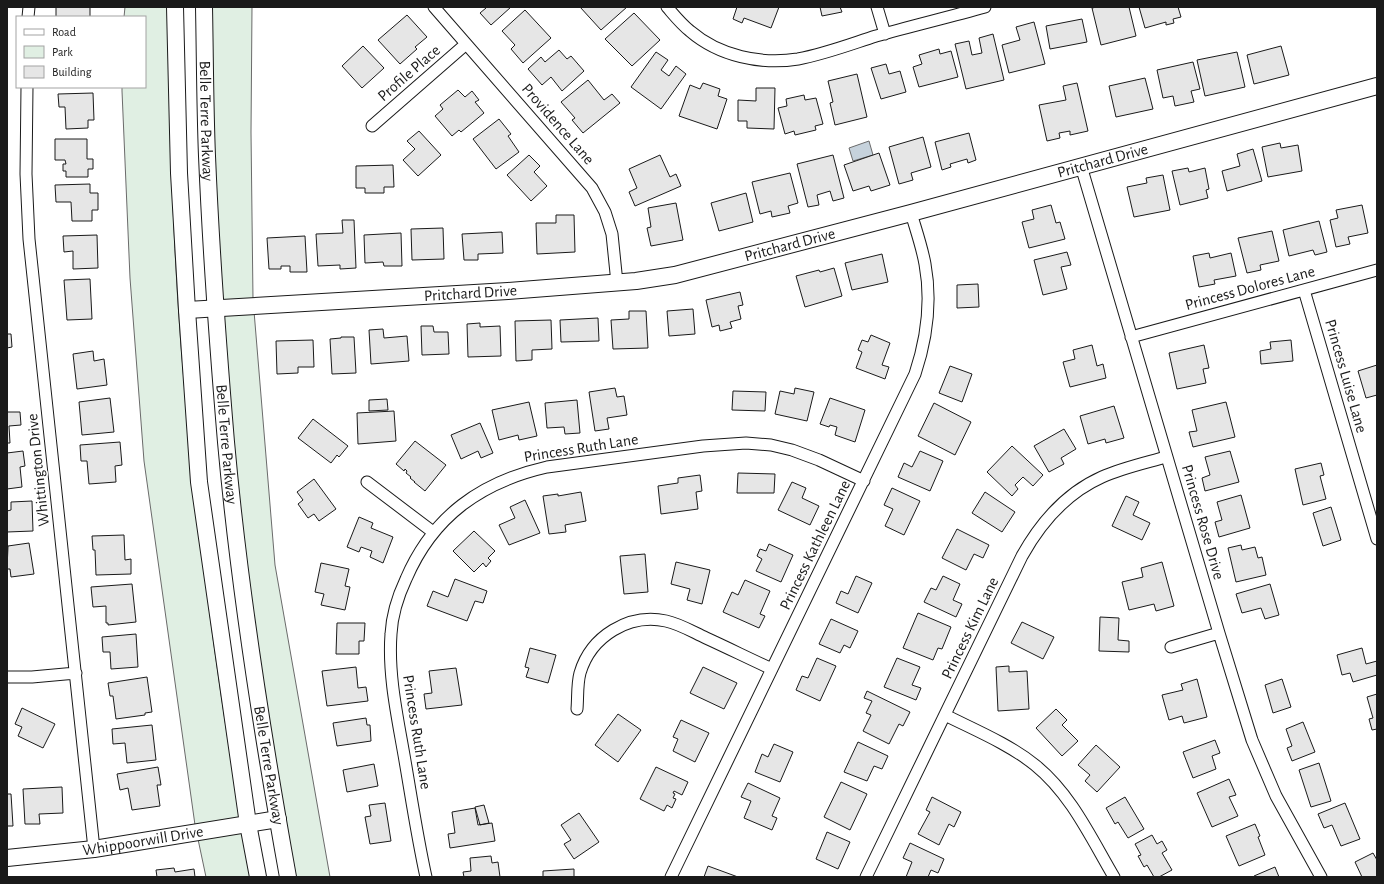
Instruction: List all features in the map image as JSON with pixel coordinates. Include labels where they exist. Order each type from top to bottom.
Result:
[{"type":"main road","name":"Belle Terre Parkway","points":[[175,7],[179,166],[199,482],[248,824],[258,877]]},
{"type":"main road","name":"Belle Terre Parkway","points":[[204,7],[207,157],[215,308],[226,444],[242,586],[264,740],[288,877]]},
{"type":"main road","name":"Pritchard Drive","points":[[187,310],[399,298],[656,279],[911,213],[1377,86]]},
{"type":"main road","name":"Whippoorwill Drive","points":[[7,858],[94,849],[278,819]]},
{"type":"street","name":"Providence Lane","points":[[434,7],[597,195],[605,212],[612,234],[617,283]]},
{"type":"street","points":[[667,7],[690,31],[710,44],[735,55],[759,61],[798,59],[985,7]]},
{"type":"street","points":[[877,7],[884,34]]},
{"type":"street","name":"Profile Place","points":[[372,126],[466,44]]},
{"type":"street","name":"Whittington Drive","points":[[27,88],[26,174],[30,239],[94,849]]},
{"type":"street","name":"Princess Rose Drive","points":[[1081,166],[1166,457],[1246,721],[1259,759],[1287,818],[1321,877]]},
{"type":"street","name":"Princess Kathleen Lane","points":[[671,877],[909,387],[919,361],[925,340],[928,318],[928,295],[923,256],[911,213]]},
{"type":"street","name":"Princess Dolores Lane","points":[[1131,337],[1377,270]]},
{"type":"street","name":"Princess Luise Lane","points":[[1304,290],[1377,539]]},
{"type":"street","name":"Princess Ruth Lane","points":[[426,877],[397,715],[391,671],[390,643],[393,617],[401,589],[418,554],[433,532],[444,520],[464,502],[497,483],[521,474],[547,467],[703,446],[746,443],[776,446],[804,454],[864,480]]},
{"type":"street","name":"Princess Kim Lane","points":[[866,877],[1022,556],[1035,535],[1049,516],[1066,500],[1092,482],[1118,471],[1166,457]]},
{"type":"street","points":[[367,482],[433,532]]},
{"type":"street","points":[[577,709],[580,674],[590,652],[602,638],[609,633],[635,621],[651,619],[674,623],[772,669]]},
{"type":"street","points":[[1171,647],[1219,633]]},
{"type":"street","points":[[7,677],[32,677],[76,673]]},
{"type":"street","points":[[945,715],[1020,754],[1044,773],[1072,806],[1114,877]]},
{"type":"green space","points":[[125,7],[168,7],[175,249],[185,393],[205,576],[221,697],[251,877],[206,877],[195,825],[144,461],[130,278],[122,88],[146,88],[146,16],[124,16]]},
{"type":"green space","points":[[211,7],[252,7],[251,132],[253,299],[275,565],[330,877],[295,877],[276,773],[253,616],[234,459],[224,335],[212,111]]},
{"type":"shaded area","points":[[869,141],[873,155],[853,161],[849,148]]},
{"type":"building","points":[[56,7],[90,7],[90,16],[56,16]]},
{"type":"building","points":[[484,7],[511,7],[491,25],[480,13],[486,8]]},
{"type":"building","points":[[580,7],[627,7],[601,30]]},
{"type":"building","points":[[737,7],[779,7],[771,28],[744,18],[742,23],[733,19]]},
{"type":"building","points":[[820,7],[840,7],[842,12],[822,16]]},
{"type":"building","points":[[1129,7],[1136,36],[1101,45],[1092,8]]},
{"type":"building","points":[[1139,7],[1178,7],[1181,17],[1173,19],[1174,23],[1166,25],[1166,22],[1145,28]]},
{"type":"building","points":[[525,10],[551,38],[523,63],[511,49],[515,45],[502,31]]},
{"type":"building","points":[[634,13],[660,40],[632,66],[605,39]]},
{"type":"building","points":[[407,15],[427,37],[415,47],[417,49],[400,64],[378,40]]},
{"type":"building","points":[[1082,19],[1087,42],[1050,49],[1046,26]]},
{"type":"building","points":[[1034,22],[1045,64],[1009,73],[1002,45],[1020,40],[1016,27]]},
{"type":"building","points":[[993,34],[1004,80],[966,89],[955,44],[969,41],[972,55],[982,53],[979,38]]},
{"type":"building","points":[[363,46],[384,68],[362,88],[342,66]]},
{"type":"building","points":[[1281,46],[1289,75],[1254,84],[1247,55]]},
{"type":"building","points":[[939,49],[940,54],[951,51],[958,77],[919,87],[913,67],[922,64],[919,55]]},
{"type":"building","points":[[559,50],[567,59],[571,56],[584,71],[562,91],[551,77],[542,85],[528,69],[541,57],[545,62]]},
{"type":"building","points":[[656,52],[668,60],[661,70],[669,76],[676,66],[686,74],[661,109],[631,87]]},
{"type":"building","points":[[1237,52],[1245,87],[1205,96],[1197,60]]},
{"type":"building","points":[[1193,62],[1200,89],[1191,91],[1194,102],[1175,106],[1173,96],[1163,98],[1157,70]]},
{"type":"building","points":[[886,64],[889,74],[900,71],[906,92],[881,99],[871,68]]},
{"type":"building","points":[[857,74],[867,117],[835,125],[830,103],[833,102],[828,81]]},
{"type":"building","points":[[1145,78],[1153,109],[1116,117],[1109,86]]},
{"type":"building","points":[[588,80],[604,100],[612,94],[620,103],[583,133],[572,120],[575,118],[561,102]]},
{"type":"building","points":[[703,83],[720,89],[718,96],[727,99],[717,129],[679,116],[690,85],[700,89]]},
{"type":"building","points":[[1077,83],[1088,131],[1070,135],[1070,131],[1059,133],[1060,138],[1047,141],[1039,105],[1066,100],[1063,86]]},
{"type":"building","points":[[756,88],[775,88],[774,129],[747,128],[747,121],[738,121],[738,100],[756,101]]},
{"type":"building","points":[[458,90],[465,97],[472,91],[479,100],[475,102],[484,113],[461,132],[459,130],[452,136],[435,116],[443,109],[440,105]]},
{"type":"building","points":[[93,93],[94,120],[88,120],[88,128],[66,129],[65,107],[59,107],[58,94]]},
{"type":"building","points":[[804,95],[805,100],[816,98],[823,124],[815,126],[816,130],[795,135],[794,131],[785,134],[778,108],[787,106],[786,99]]},
{"type":"building","points":[[499,119],[511,134],[508,136],[519,152],[496,169],[473,139]]},
{"type":"building","points":[[419,131],[441,155],[418,176],[403,160],[415,149],[407,141]]},
{"type":"building","points":[[969,133],[976,160],[968,163],[967,159],[950,164],[951,167],[942,170],[935,142]]},
{"type":"building","points":[[923,137],[931,167],[911,173],[913,180],[899,184],[889,147]]},
{"type":"building","points":[[55,139],[87,139],[87,159],[93,159],[93,169],[88,169],[88,177],[66,177],[66,171],[63,171],[63,164],[66,164],[65,160],[55,160]]},
{"type":"building","points":[[1280,143],[1281,148],[1298,145],[1302,171],[1268,177],[1262,147]]},
{"type":"building","points":[[1253,149],[1262,181],[1227,191],[1222,171],[1240,166],[1237,154]]},
{"type":"building","points":[[879,153],[890,185],[871,191],[869,186],[853,191],[844,165]]},
{"type":"building","points":[[529,155],[540,166],[534,172],[547,186],[531,201],[507,175]]},
{"type":"building","points":[[660,155],[670,177],[676,174],[681,186],[635,206],[629,192],[637,188],[629,169]]},
{"type":"building","points":[[833,155],[844,198],[833,201],[830,191],[817,195],[819,205],[808,207],[797,164]]},
{"type":"building","points":[[393,165],[394,187],[384,187],[384,193],[365,193],[365,188],[356,188],[356,166]]},
{"type":"building","points":[[1188,168],[1189,172],[1205,168],[1209,189],[1206,190],[1208,198],[1180,205],[1172,171]]},
{"type":"building","points":[[790,173],[798,203],[788,206],[790,213],[772,217],[771,211],[760,214],[752,182]]},
{"type":"building","points":[[1163,175],[1170,210],[1134,217],[1127,187],[1147,183],[1146,178]]},
{"type":"building","points":[[90,184],[90,193],[98,193],[98,210],[92,210],[92,221],[72,221],[71,202],[56,202],[55,185]]},
{"type":"building","points":[[746,193],[753,222],[719,231],[711,203]]},
{"type":"building","points":[[676,203],[683,240],[651,246],[647,228],[651,227],[648,208]]},
{"type":"building","points":[[1051,205],[1056,223],[1060,222],[1065,239],[1029,248],[1022,222],[1034,219],[1032,210]]},
{"type":"building","points":[[1362,205],[1368,233],[1348,237],[1350,244],[1336,247],[1330,220],[1338,218],[1336,210]]},
{"type":"building","points":[[556,215],[574,215],[575,252],[537,254],[536,223],[556,223]]},
{"type":"building","points":[[342,220],[354,220],[356,268],[340,269],[340,265],[318,266],[316,234],[343,233]]},
{"type":"building","points":[[1319,221],[1327,252],[1315,255],[1313,250],[1289,256],[1283,230]]},
{"type":"building","points":[[443,228],[444,259],[412,260],[411,229]]},
{"type":"building","points":[[1272,231],[1279,261],[1260,265],[1261,270],[1247,273],[1238,238]]},
{"type":"building","points":[[502,232],[503,253],[478,254],[478,260],[464,260],[462,234]]},
{"type":"building","points":[[401,233],[402,266],[384,266],[383,262],[365,263],[364,235]]},
{"type":"building","points":[[97,235],[98,268],[73,269],[73,251],[64,252],[63,236]]},
{"type":"building","points":[[305,236],[307,272],[290,272],[290,266],[281,266],[281,269],[269,269],[267,238]]},
{"type":"building","points":[[1067,252],[1071,265],[1061,267],[1067,289],[1043,295],[1034,260]]},
{"type":"building","points":[[1209,253],[1210,258],[1231,253],[1236,276],[1214,280],[1215,284],[1199,287],[1193,256]]},
{"type":"building","points":[[882,254],[888,282],[852,290],[845,263]]},
{"type":"building","points":[[834,268],[842,296],[805,307],[796,276]]},
{"type":"building","points":[[90,279],[92,319],[67,320],[64,280]]},
{"type":"building","points":[[978,284],[979,307],[957,308],[957,285]]},
{"type":"building","points":[[740,292],[743,305],[738,306],[741,319],[730,322],[732,328],[720,331],[719,325],[712,327],[706,300]]},
{"type":"building","points":[[693,309],[695,334],[669,336],[667,311]]},
{"type":"building","points":[[629,311],[646,311],[648,348],[613,349],[611,320],[629,319]]},
{"type":"building","points":[[598,318],[599,341],[561,342],[560,320]]},
{"type":"building","points":[[551,320],[552,349],[532,350],[532,360],[516,361],[515,321]]},
{"type":"building","points":[[480,323],[480,327],[500,326],[501,356],[468,357],[467,324]]},
{"type":"building","points":[[421,326],[433,326],[434,332],[448,332],[449,354],[422,355]]},
{"type":"building","points":[[383,329],[384,338],[407,336],[409,361],[371,364],[369,330]]},
{"type":"building","points":[[7,334],[11,334],[12,347],[7,348]]},
{"type":"building","points":[[871,335],[890,343],[882,365],[889,367],[885,379],[856,368],[862,352],[858,350],[862,340],[868,342]]},
{"type":"building","points":[[354,337],[356,373],[332,374],[330,339]]},
{"type":"building","points":[[313,340],[314,367],[298,367],[298,373],[277,374],[276,341]]},
{"type":"building","points":[[1291,340],[1293,361],[1261,364],[1260,351],[1271,349],[1270,342]]},
{"type":"building","points":[[1092,345],[1097,366],[1103,364],[1106,378],[1070,387],[1063,362],[1075,359],[1073,350]]},
{"type":"building","points":[[1204,345],[1209,368],[1203,369],[1206,383],[1177,389],[1169,353]]},
{"type":"building","points":[[93,351],[94,361],[104,359],[107,385],[77,389],[73,354]]},
{"type":"building","points":[[1377,365],[1377,395],[1366,398],[1358,371]]},
{"type":"building","points":[[950,366],[972,374],[962,402],[939,393]]},
{"type":"building","points":[[615,388],[617,397],[624,396],[627,415],[607,418],[609,429],[595,431],[589,392]]},
{"type":"building","points":[[795,388],[814,392],[807,421],[775,414],[780,391],[794,394]]},
{"type":"building","points":[[733,391],[766,392],[765,411],[732,410]]},
{"type":"building","points":[[110,398],[114,432],[82,435],[79,402]]},
{"type":"building","points":[[830,398],[865,410],[855,442],[835,435],[837,427],[830,425],[829,427],[820,424]]},
{"type":"building","points":[[387,399],[388,410],[369,411],[369,400]]},
{"type":"building","points":[[577,400],[580,433],[565,434],[564,427],[547,428],[545,403]]},
{"type":"building","points":[[529,402],[537,436],[519,440],[518,435],[499,440],[492,410]]},
{"type":"building","points":[[1226,402],[1235,437],[1193,447],[1189,432],[1197,431],[1192,410]]},
{"type":"building","points":[[934,403],[971,422],[955,455],[918,436]]},
{"type":"building","points":[[1114,406],[1124,438],[1106,443],[1105,439],[1088,444],[1080,416]]},
{"type":"building","points":[[394,411],[396,441],[358,444],[357,413]]},
{"type":"building","points":[[7,412],[20,412],[21,425],[9,426],[10,443],[7,443]]},
{"type":"building","points":[[313,419],[348,446],[339,457],[337,455],[331,463],[298,438]]},
{"type":"building","points":[[480,423],[493,453],[481,458],[478,451],[461,459],[451,435]]},
{"type":"building","points":[[1064,429],[1076,449],[1061,458],[1064,464],[1049,472],[1034,446]]},
{"type":"building","points":[[415,441],[446,465],[425,491],[410,478],[411,477],[406,473],[407,471],[405,469],[404,471],[396,464]]},
{"type":"building","points":[[120,442],[122,465],[115,466],[116,482],[89,484],[87,461],[81,461],[80,445]]},
{"type":"building","points":[[1012,446],[1043,475],[1033,486],[1023,477],[1015,485],[1018,489],[1012,496],[987,472]]},
{"type":"building","points":[[23,451],[25,466],[20,467],[22,487],[7,489],[7,453]]},
{"type":"building","points":[[920,451],[943,461],[930,491],[898,477],[904,463],[912,467]]},
{"type":"building","points":[[1230,451],[1239,482],[1205,491],[1202,478],[1210,475],[1205,457]]},
{"type":"building","points":[[1321,463],[1324,475],[1320,476],[1326,499],[1303,505],[1295,469]]},
{"type":"building","points":[[738,473],[775,474],[774,493],[737,493]]},
{"type":"building","points":[[700,475],[702,491],[696,492],[698,509],[661,514],[658,486],[678,483],[678,478]]},
{"type":"building","points":[[314,479],[336,509],[319,521],[314,514],[308,518],[298,504],[303,500],[297,492]]},
{"type":"building","points":[[792,482],[806,488],[802,498],[819,506],[810,525],[778,510]]},
{"type":"building","points":[[892,488],[920,501],[904,535],[885,526],[893,509],[884,505]]},
{"type":"building","points":[[581,492],[586,521],[565,525],[566,532],[549,534],[543,496],[558,494],[558,496]]},
{"type":"building","points":[[985,492],[1015,512],[1002,532],[972,513]]},
{"type":"building","points":[[1241,495],[1250,528],[1219,537],[1215,522],[1222,520],[1217,502]]},
{"type":"building","points":[[1126,496],[1139,502],[1133,515],[1150,523],[1142,540],[1112,526]]},
{"type":"building","points":[[525,500],[540,533],[509,545],[499,525],[515,518],[510,507]]},
{"type":"building","points":[[32,501],[33,531],[7,532],[7,511],[11,510],[11,502]]},
{"type":"building","points":[[1331,507],[1341,540],[1323,546],[1313,513]]},
{"type":"building","points":[[359,517],[373,523],[371,528],[393,537],[383,563],[370,557],[372,551],[361,547],[359,552],[347,547]]},
{"type":"building","points":[[957,529],[989,545],[983,558],[974,554],[966,570],[942,558]]},
{"type":"building","points":[[474,531],[495,551],[488,558],[491,561],[486,567],[483,563],[474,572],[453,551]]},
{"type":"building","points":[[124,535],[125,560],[131,559],[131,574],[96,575],[95,550],[93,550],[92,536]]},
{"type":"building","points":[[29,543],[34,574],[11,577],[10,569],[7,569],[8,546]]},
{"type":"building","points":[[769,544],[793,555],[781,582],[756,571],[762,559],[757,556],[760,549],[766,551]]},
{"type":"building","points":[[1241,545],[1242,550],[1255,547],[1258,558],[1262,557],[1266,575],[1236,582],[1228,548]]},
{"type":"building","points":[[645,554],[648,592],[624,594],[620,556]]},
{"type":"building","points":[[676,562],[710,570],[702,604],[687,600],[690,589],[671,584]]},
{"type":"building","points":[[1162,562],[1174,606],[1156,611],[1154,604],[1129,610],[1122,582],[1143,577],[1141,568]]},
{"type":"building","points":[[321,563],[349,569],[345,586],[350,587],[345,610],[321,605],[324,594],[315,592]]},
{"type":"building","points":[[856,576],[872,583],[858,613],[836,603],[841,591],[848,594]]},
{"type":"building","points":[[943,576],[960,584],[953,600],[962,604],[956,617],[924,602],[931,588],[936,590]]},
{"type":"building","points":[[455,579],[487,591],[483,603],[475,601],[467,621],[427,606],[433,591],[448,597]]},
{"type":"building","points":[[745,580],[770,591],[760,614],[765,616],[759,628],[723,612],[732,592],[738,595]]},
{"type":"building","points":[[132,584],[136,622],[108,625],[108,623],[106,623],[106,606],[93,607],[91,587]]},
{"type":"building","points":[[1270,584],[1279,615],[1265,619],[1261,608],[1242,613],[1236,594]]},
{"type":"building","points":[[918,613],[951,627],[942,649],[938,648],[933,660],[903,648]]},
{"type":"building","points":[[1100,617],[1119,618],[1118,640],[1129,641],[1129,652],[1099,651]]},
{"type":"building","points":[[831,619],[858,631],[850,648],[844,645],[840,653],[819,644]]},
{"type":"building","points":[[1022,622],[1054,637],[1043,659],[1011,643]]},
{"type":"building","points":[[337,623],[365,623],[364,641],[359,641],[359,654],[336,654]]},
{"type":"building","points":[[136,634],[138,667],[111,669],[110,652],[103,652],[102,637]]},
{"type":"building","points":[[530,648],[556,655],[548,683],[526,677],[529,668],[525,667]]},
{"type":"building","points":[[1362,648],[1366,664],[1377,661],[1377,675],[1353,682],[1350,673],[1342,675],[1337,655]]},
{"type":"building","points":[[817,658],[836,666],[820,701],[796,690],[802,676],[808,678]]},
{"type":"building","points":[[897,658],[920,667],[912,685],[921,688],[916,700],[884,687]]},
{"type":"building","points":[[1009,666],[1009,672],[1027,671],[1029,709],[998,711],[996,667]]},
{"type":"building","points":[[356,667],[358,688],[366,687],[368,701],[327,706],[322,671]]},
{"type":"building","points":[[703,667],[737,683],[724,709],[690,693]]},
{"type":"building","points":[[456,668],[462,705],[426,709],[424,694],[432,693],[429,671]]},
{"type":"building","points":[[147,677],[152,712],[145,713],[145,715],[116,719],[113,696],[110,696],[108,683]]},
{"type":"building","points":[[1197,679],[1207,717],[1184,723],[1182,716],[1169,720],[1162,695],[1183,690],[1181,684]]},
{"type":"building","points":[[1282,679],[1291,707],[1273,713],[1265,685]]},
{"type":"building","points":[[867,691],[910,712],[903,726],[899,724],[889,744],[863,731],[871,715],[866,713],[872,701],[864,698]]},
{"type":"building","points":[[1377,694],[1377,729],[1372,730],[1369,719],[1373,718],[1367,697]]},
{"type":"building","points":[[22,708],[55,724],[43,748],[18,736],[22,727],[15,724]]},
{"type":"building","points":[[1056,709],[1067,720],[1062,725],[1078,741],[1062,756],[1036,728]]},
{"type":"building","points":[[618,714],[641,730],[618,762],[595,745]]},
{"type":"building","points":[[366,718],[367,725],[370,725],[371,741],[337,746],[333,723]]},
{"type":"building","points":[[681,720],[709,733],[695,762],[673,751],[678,739],[673,737]]},
{"type":"building","points":[[1303,722],[1315,752],[1292,761],[1287,748],[1292,746],[1286,729]]},
{"type":"building","points":[[152,725],[156,760],[127,763],[125,743],[113,744],[112,729]]},
{"type":"building","points":[[1215,740],[1220,753],[1212,756],[1216,769],[1193,778],[1183,752]]},
{"type":"building","points":[[858,742],[888,756],[882,769],[874,766],[867,781],[844,772]]},
{"type":"building","points":[[774,744],[793,752],[780,782],[755,772],[762,754],[768,757]]},
{"type":"building","points":[[1096,745],[1120,767],[1097,792],[1085,781],[1090,775],[1078,765]]},
{"type":"building","points":[[1319,763],[1331,801],[1311,807],[1299,770]]},
{"type":"building","points":[[374,764],[378,786],[347,792],[343,770]]},
{"type":"building","points":[[158,767],[161,785],[157,785],[160,806],[132,810],[128,788],[120,790],[117,774]]},
{"type":"building","points":[[656,767],[688,782],[682,795],[674,791],[673,793],[675,794],[673,798],[676,799],[672,808],[667,805],[664,811],[640,799]]},
{"type":"building","points":[[1229,779],[1236,795],[1229,797],[1238,816],[1212,827],[1197,793]]},
{"type":"building","points":[[841,782],[867,794],[850,830],[824,817]]},
{"type":"building","points":[[748,783],[780,798],[772,816],[777,818],[772,830],[744,818],[751,801],[741,797]]},
{"type":"building","points":[[62,787],[63,813],[39,814],[40,824],[25,824],[23,789]]},
{"type":"building","points":[[7,794],[11,794],[13,826],[7,826]]},
{"type":"building","points":[[932,797],[961,812],[954,827],[949,824],[939,845],[918,834],[930,812],[926,810]]},
{"type":"building","points":[[1125,797],[1144,829],[1128,838],[1118,822],[1115,824],[1106,808]]},
{"type":"building","points":[[385,803],[391,841],[370,844],[365,817],[371,816],[369,805]]},
{"type":"building","points":[[1345,803],[1360,839],[1341,846],[1332,825],[1324,828],[1318,814]]},
{"type":"building","points":[[484,805],[489,823],[480,825],[475,807]]},
{"type":"building","points":[[475,808],[478,825],[492,823],[495,841],[450,848],[448,834],[455,833],[452,812]]},
{"type":"building","points":[[579,813],[599,842],[574,859],[564,844],[571,840],[561,825]]},
{"type":"building","points":[[1255,824],[1265,855],[1239,866],[1226,836]]},
{"type":"building","points":[[827,832],[850,842],[838,869],[816,859]]},
{"type":"building","points":[[1152,835],[1157,844],[1162,841],[1167,850],[1162,853],[1172,870],[1159,877],[1154,877],[1147,865],[1144,867],[1138,856],[1141,855],[1135,844]]},
{"type":"building","points":[[910,843],[944,859],[938,873],[931,870],[928,877],[906,877],[912,862],[903,858]]},
{"type":"building","points":[[1373,853],[1377,860],[1377,877],[1362,877],[1355,862]]},
{"type":"building","points":[[491,856],[492,863],[498,862],[500,877],[464,877],[463,872],[471,871],[470,858]]},
{"type":"building","points":[[708,866],[738,877],[704,877]]},
{"type":"building","points":[[1275,867],[1279,877],[1254,876]]},
{"type":"building","points":[[174,868],[175,872],[194,869],[195,877],[157,877],[156,870]]},
{"type":"building","points":[[574,869],[574,877],[543,877],[543,871]]}]
